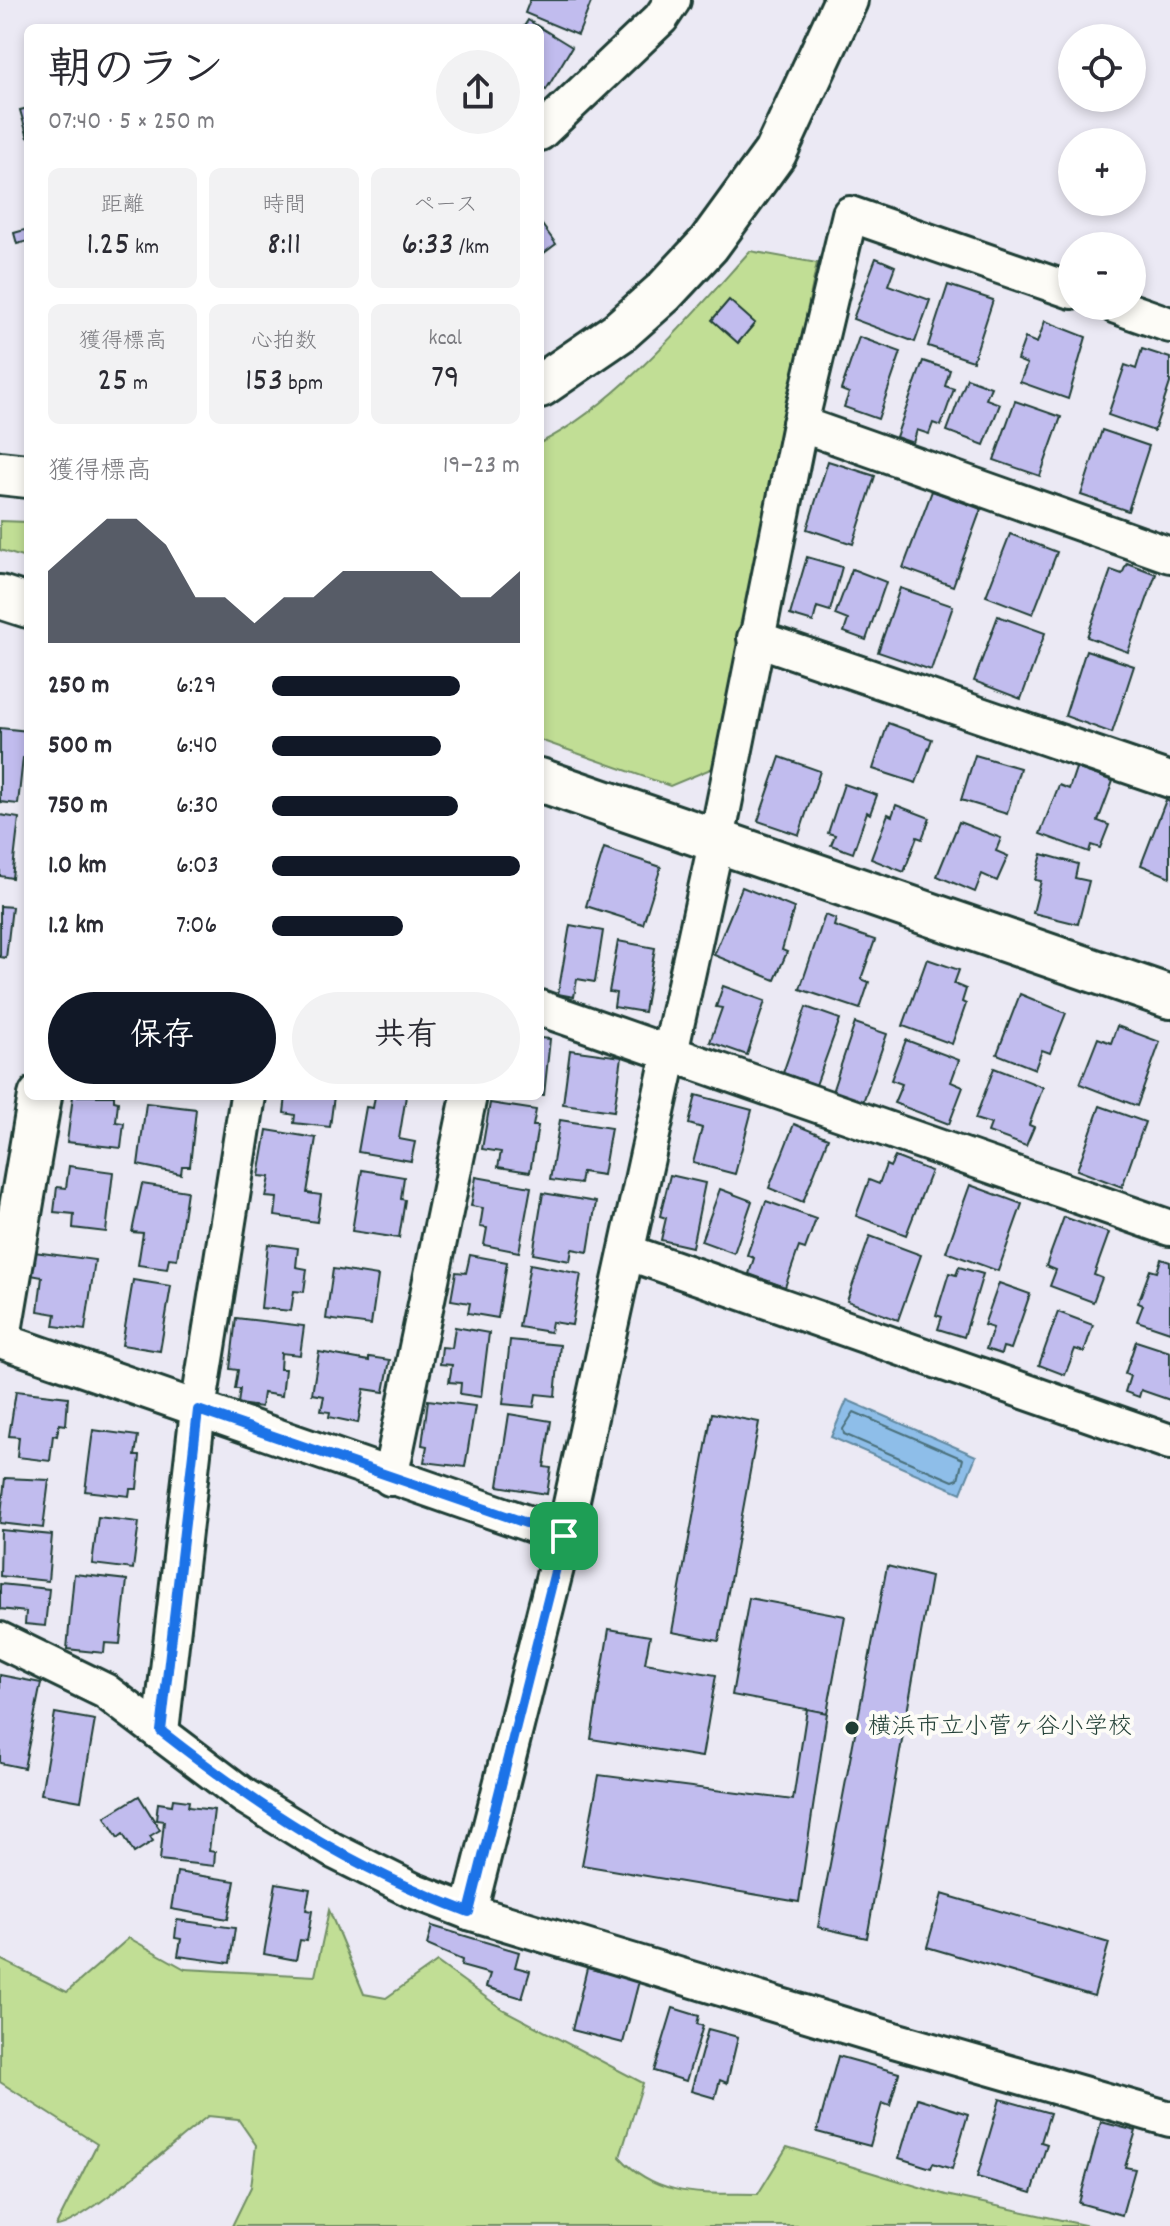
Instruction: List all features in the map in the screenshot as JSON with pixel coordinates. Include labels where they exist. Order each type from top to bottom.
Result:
[{"type":"street","points":[[544,129],[661,18],[673,0]]},
{"type":"street","points":[[544,383],[619,332],[664,292],[708,245],[775,153],[846,0]]},
{"type":"street","points":[[469,1912],[564,1536],[717,839],[800,424],[850,214],[1058,286]]},
{"type":"street","points":[[1146,317],[1170,325]]},
{"type":"street","points":[[800,424],[1170,555]]},
{"type":"street","points":[[0,473],[24,476]]},
{"type":"street","points":[[0,597],[24,605]]},
{"type":"street","points":[[755,638],[1170,780]]},
{"type":"street","points":[[544,781],[1170,997]]},
{"type":"street","points":[[544,1009],[1170,1228]]},
{"type":"street","points":[[0,1331],[39,1100]]},
{"type":"street","points":[[161,1731],[198,1410],[247,1100]]},
{"type":"street","points":[[390,1478],[468,1100]]},
{"type":"street","points":[[627,1252],[1170,1442]]},
{"type":"street","points":[[0,1340],[564,1536]]},
{"type":"street","points":[[0,1640],[105,1691],[244,1796],[332,1850],[412,1890],[469,1912],[873,2034],[1170,2119]]},
{"type":"green space","points":[[750,251],[817,263],[713,768],[670,786],[544,741],[544,441],[598,406],[679,330]]},
{"type":"green space","points":[[0,521],[24,522],[24,558],[0,550]]},
{"type":"green space","points":[[329,1910],[364,1994],[386,1998],[437,1962],[502,2009],[643,2083],[620,2157],[635,2171],[666,2187],[701,2193],[758,2194],[787,2147],[946,2195],[1089,2226],[232,2226],[251,2187],[256,2145],[238,2119],[208,2116],[86,2212],[56,2226],[97,2144],[0,2082],[0,1959],[67,1992],[129,1938],[185,1969],[315,1976]]},
{"type":"water","points":[[847,1400],[976,1456],[961,1493],[831,1437]]},
{"type":"building","points":[[530,0],[592,0],[578,35],[525,13]]},
{"type":"building","points":[[544,30],[572,47],[546,90],[544,89]]},
{"type":"building","points":[[544,228],[556,244],[544,253]]},
{"type":"building","points":[[24,230],[24,242],[17,244],[14,233]]},
{"type":"building","points":[[876,258],[895,266],[888,285],[930,300],[915,342],[853,319]]},
{"type":"building","points":[[948,285],[993,300],[973,361],[928,346]]},
{"type":"building","points":[[729,300],[755,323],[738,343],[712,320]]},
{"type":"building","points":[[1045,321],[1086,337],[1068,399],[1020,382],[1027,364],[1017,360],[1025,338],[1037,343]]},
{"type":"building","points":[[859,337],[901,352],[878,419],[844,407],[849,393],[841,390]]},
{"type":"building","points":[[1142,349],[1170,358],[1170,383],[1154,431],[1108,415],[1125,365],[1136,369]]},
{"type":"building","points":[[923,361],[950,370],[945,386],[954,389],[941,426],[933,423],[929,434],[917,430],[913,443],[896,437]]},
{"type":"building","points":[[967,378],[991,387],[986,399],[1000,404],[984,445],[947,431]]},
{"type":"building","points":[[1015,401],[1061,417],[1040,476],[994,460]]},
{"type":"building","points":[[1102,430],[1149,446],[1128,511],[1081,495]]},
{"type":"building","points":[[828,461],[875,476],[853,544],[807,529]]},
{"type":"building","points":[[932,491],[981,509],[953,586],[903,568]]},
{"type":"building","points":[[1010,534],[1057,552],[1033,614],[986,596]]},
{"type":"building","points":[[807,557],[842,567],[830,611],[817,607],[813,622],[790,615]]},
{"type":"building","points":[[1127,563],[1156,574],[1128,652],[1087,637],[1111,570],[1122,574]]},
{"type":"building","points":[[852,569],[886,582],[866,640],[844,632],[848,620],[835,615]]},
{"type":"building","points":[[900,588],[953,606],[931,670],[878,652]]},
{"type":"building","points":[[998,616],[1045,633],[1021,699],[974,681]]},
{"type":"building","points":[[1086,650],[1134,666],[1112,733],[1065,716]]},
{"type":"building","points":[[888,723],[932,739],[916,783],[873,769]]},
{"type":"building","points":[[0,728],[24,731],[18,804],[0,802]]},
{"type":"building","points":[[975,755],[1020,768],[1007,814],[961,800]]},
{"type":"building","points":[[780,757],[820,771],[799,835],[758,821]]},
{"type":"building","points":[[1076,768],[1113,781],[1098,821],[1109,825],[1100,848],[1091,845],[1089,852],[1040,834],[1059,785],[1069,789]]},
{"type":"building","points":[[844,784],[877,795],[870,814],[867,812],[853,853],[831,845],[835,835],[828,833]]},
{"type":"building","points":[[1166,800],[1170,802],[1170,877],[1141,865]]},
{"type":"building","points":[[896,805],[930,818],[922,839],[917,837],[904,872],[871,859],[888,814],[892,816]]},
{"type":"building","points":[[0,815],[19,818],[12,878],[0,876]]},
{"type":"building","points":[[959,822],[1001,838],[996,851],[1008,856],[997,881],[982,874],[975,892],[937,876]]},
{"type":"building","points":[[604,848],[661,867],[643,924],[586,906]]},
{"type":"building","points":[[1042,854],[1078,864],[1075,878],[1089,881],[1078,924],[1033,913],[1041,881],[1035,880]]},
{"type":"building","points":[[742,887],[794,908],[782,950],[787,952],[775,980],[714,955]]},
{"type":"building","points":[[0,906],[12,907],[6,958],[0,957]]},
{"type":"building","points":[[825,915],[836,919],[834,926],[875,940],[861,979],[869,982],[860,1009],[800,989]]},
{"type":"building","points":[[570,925],[603,931],[595,982],[577,979],[574,997],[558,994]]},
{"type":"building","points":[[618,941],[655,948],[644,1012],[614,1007],[616,993],[609,992]]},
{"type":"building","points":[[927,959],[959,970],[954,984],[966,989],[962,1002],[966,1004],[952,1044],[903,1026]]},
{"type":"building","points":[[723,986],[765,1001],[747,1055],[710,1042],[722,1008],[716,1007]]},
{"type":"building","points":[[1020,994],[1066,1013],[1050,1053],[1042,1050],[1035,1069],[997,1054]]},
{"type":"building","points":[[806,1007],[840,1019],[816,1085],[783,1073]]},
{"type":"building","points":[[855,1023],[887,1034],[863,1102],[832,1092]]},
{"type":"building","points":[[1117,1026],[1160,1042],[1137,1106],[1080,1084],[1098,1038],[1111,1043]]},
{"type":"building","points":[[544,1038],[550,1039],[544,1095]]},
{"type":"building","points":[[906,1040],[959,1060],[951,1082],[963,1087],[949,1124],[894,1103],[902,1084],[891,1080]]},
{"type":"building","points":[[570,1050],[622,1057],[614,1111],[563,1104]]},
{"type":"building","points":[[994,1068],[1043,1087],[1029,1125],[1034,1127],[1026,1146],[988,1132],[991,1124],[975,1119]]},
{"type":"building","points":[[696,1095],[752,1110],[735,1174],[693,1163],[702,1128],[689,1124]]},
{"type":"building","points":[[72,1100],[118,1102],[116,1122],[124,1123],[121,1148],[67,1142]]},
{"type":"building","points":[[286,1100],[333,1100],[330,1127],[294,1123],[295,1115],[284,1113]]},
{"type":"building","points":[[374,1100],[405,1100],[399,1139],[415,1142],[411,1161],[358,1152],[366,1107],[373,1108]]},
{"type":"building","points":[[146,1103],[196,1109],[190,1166],[182,1166],[181,1174],[138,1165]]},
{"type":"building","points":[[490,1103],[536,1110],[533,1126],[538,1126],[530,1172],[498,1167],[501,1152],[482,1149]]},
{"type":"building","points":[[1100,1106],[1145,1122],[1122,1187],[1077,1170]]},
{"type":"building","points":[[560,1120],[611,1128],[603,1175],[582,1172],[580,1184],[550,1180]]},
{"type":"building","points":[[794,1124],[828,1138],[803,1202],[769,1188]]},
{"type":"building","points":[[267,1130],[316,1138],[307,1193],[321,1195],[317,1222],[275,1216],[277,1198],[266,1197],[270,1177],[259,1176]]},
{"type":"building","points":[[895,1157],[931,1171],[906,1235],[856,1216],[869,1180],[879,1184],[886,1165],[890,1167]]},
{"type":"building","points":[[69,1166],[113,1172],[106,1232],[73,1228],[74,1214],[54,1212],[57,1187],[66,1188]]},
{"type":"building","points":[[362,1170],[404,1177],[401,1199],[405,1200],[399,1238],[352,1231]]},
{"type":"building","points":[[670,1175],[705,1183],[692,1247],[661,1240],[666,1218],[660,1216]]},
{"type":"building","points":[[476,1177],[531,1187],[519,1252],[484,1245],[487,1228],[480,1227],[483,1208],[471,1206]]},
{"type":"building","points":[[142,1184],[187,1191],[177,1259],[169,1258],[167,1269],[138,1265],[143,1233],[132,1232]]},
{"type":"building","points":[[970,1185],[1022,1204],[998,1271],[946,1252]]},
{"type":"building","points":[[720,1189],[752,1201],[734,1253],[701,1241]]},
{"type":"building","points":[[543,1193],[596,1202],[588,1252],[572,1249],[570,1261],[533,1254]]},
{"type":"building","points":[[766,1201],[816,1219],[805,1249],[799,1247],[785,1287],[749,1274],[754,1258],[747,1255]]},
{"type":"building","points":[[1064,1217],[1109,1233],[1094,1275],[1102,1278],[1093,1302],[1050,1286],[1056,1270],[1046,1266]]},
{"type":"building","points":[[870,1236],[921,1255],[898,1320],[847,1301]]},
{"type":"building","points":[[268,1244],[298,1248],[296,1267],[307,1269],[304,1292],[294,1291],[291,1311],[261,1308]]},
{"type":"building","points":[[34,1252],[95,1260],[85,1330],[54,1326],[56,1314],[38,1311],[42,1277],[31,1275]]},
{"type":"building","points":[[470,1255],[507,1262],[498,1318],[468,1313],[470,1303],[451,1300],[456,1272],[466,1273]]},
{"type":"building","points":[[1161,1259],[1170,1262],[1170,1332],[1137,1321],[1143,1305],[1138,1303],[1150,1270],[1157,1272]]},
{"type":"building","points":[[530,1264],[581,1274],[572,1325],[552,1322],[550,1332],[519,1327]]},
{"type":"building","points":[[959,1267],[983,1274],[964,1337],[938,1329],[942,1317],[936,1315],[949,1273],[956,1275]]},
{"type":"building","points":[[333,1269],[378,1276],[371,1325],[326,1319]]},
{"type":"building","points":[[133,1280],[171,1286],[160,1351],[122,1345]]},
{"type":"building","points":[[999,1283],[1030,1294],[1011,1349],[1003,1347],[1001,1354],[986,1349],[993,1328],[984,1325]]},
{"type":"building","points":[[1058,1312],[1093,1325],[1084,1352],[1075,1349],[1065,1375],[1039,1365]]},
{"type":"building","points":[[236,1318],[304,1326],[300,1355],[281,1353],[280,1369],[285,1369],[282,1396],[263,1393],[261,1407],[238,1404],[240,1389],[235,1389],[238,1370],[230,1369]]},
{"type":"building","points":[[455,1327],[489,1333],[481,1397],[460,1394],[461,1383],[449,1382],[452,1365],[440,1364],[442,1347],[452,1348]]},
{"type":"building","points":[[510,1340],[560,1345],[555,1396],[536,1394],[534,1407],[503,1404]]},
{"type":"building","points":[[1136,1341],[1170,1352],[1170,1400],[1141,1390],[1139,1397],[1125,1392],[1130,1376],[1125,1374]]},
{"type":"building","points":[[319,1352],[369,1361],[369,1357],[390,1360],[384,1392],[364,1389],[358,1423],[329,1417],[330,1412],[321,1411],[324,1396],[312,1394]]},
{"type":"building","points":[[16,1391],[68,1397],[66,1425],[59,1424],[57,1436],[53,1435],[50,1461],[17,1457],[19,1437],[9,1436]]},
{"type":"building","points":[[428,1400],[475,1406],[465,1467],[424,1462],[427,1446],[422,1445]]},
{"type":"building","points":[[712,1413],[759,1422],[719,1641],[672,1632]]},
{"type":"building","points":[[509,1414],[551,1421],[544,1467],[551,1468],[547,1494],[498,1486]]},
{"type":"building","points":[[93,1430],[138,1436],[135,1456],[140,1456],[137,1489],[130,1489],[129,1496],[85,1491]]},
{"type":"building","points":[[5,1478],[49,1480],[43,1528],[0,1523]]},
{"type":"building","points":[[98,1517],[139,1522],[133,1569],[92,1564]]},
{"type":"building","points":[[1,1530],[52,1535],[48,1581],[0,1576]]},
{"type":"building","points":[[887,1566],[931,1577],[867,1938],[818,1927]]},
{"type":"building","points":[[74,1574],[127,1580],[120,1644],[105,1643],[104,1653],[67,1649]]},
{"type":"building","points":[[0,1584],[49,1589],[45,1626],[25,1624],[26,1612],[0,1609]]},
{"type":"building","points":[[749,1598],[845,1616],[827,1713],[732,1695]]},
{"type":"building","points":[[609,1629],[650,1636],[645,1663],[716,1675],[702,1757],[591,1739]]},
{"type":"building","points":[[0,1675],[41,1683],[24,1768],[0,1763]]},
{"type":"building","points":[[807,1709],[827,1713],[799,1902],[582,1865],[599,1775],[793,1800]]},
{"type":"building","points":[[55,1713],[95,1720],[81,1801],[41,1794]]},
{"type":"building","points":[[139,1796],[160,1830],[150,1836],[153,1841],[134,1853],[123,1834],[118,1838],[105,1817]]},
{"type":"building","points":[[173,1799],[189,1801],[188,1807],[214,1810],[209,1851],[215,1852],[214,1866],[160,1860],[164,1821],[156,1820],[158,1803],[172,1805]]},
{"type":"building","points":[[177,1872],[235,1881],[228,1919],[171,1909]]},
{"type":"building","points":[[276,1883],[310,1889],[306,1910],[312,1911],[307,1941],[300,1940],[296,1960],[264,1954]]},
{"type":"building","points":[[942,1894],[1109,1943],[1094,1996],[927,1947]]},
{"type":"building","points":[[177,1920],[235,1928],[230,1963],[178,1956],[181,1939],[175,1938]]},
{"type":"building","points":[[432,1926],[519,1952],[515,1967],[530,1971],[522,1998],[486,1987],[490,1974],[461,1966],[462,1960],[427,1945]]},
{"type":"building","points":[[587,1968],[639,1981],[623,2043],[572,2030]]},
{"type":"building","points":[[673,2008],[699,2016],[697,2024],[703,2026],[686,2081],[654,2071]]},
{"type":"building","points":[[708,2029],[738,2037],[727,2083],[720,2080],[715,2098],[691,2091]]},
{"type":"building","points":[[838,2056],[899,2073],[890,2106],[882,2103],[870,2146],[817,2132]]},
{"type":"building","points":[[917,2098],[968,2114],[952,2169],[933,2163],[931,2168],[899,2158]]},
{"type":"building","points":[[1000,2099],[1050,2113],[1041,2142],[1047,2144],[1032,2193],[977,2177]]},
{"type":"building","points":[[1101,2122],[1136,2131],[1125,2167],[1135,2169],[1122,2215],[1079,2203]]},
{"type":"place","name":"横浜市立小菅ヶ谷小学校","points":[[852,1728]]},
{"type":"route","points":[[198,1410],[564,1536],[469,1912],[412,1890],[332,1850],[244,1796],[161,1731],[198,1410]]}]
